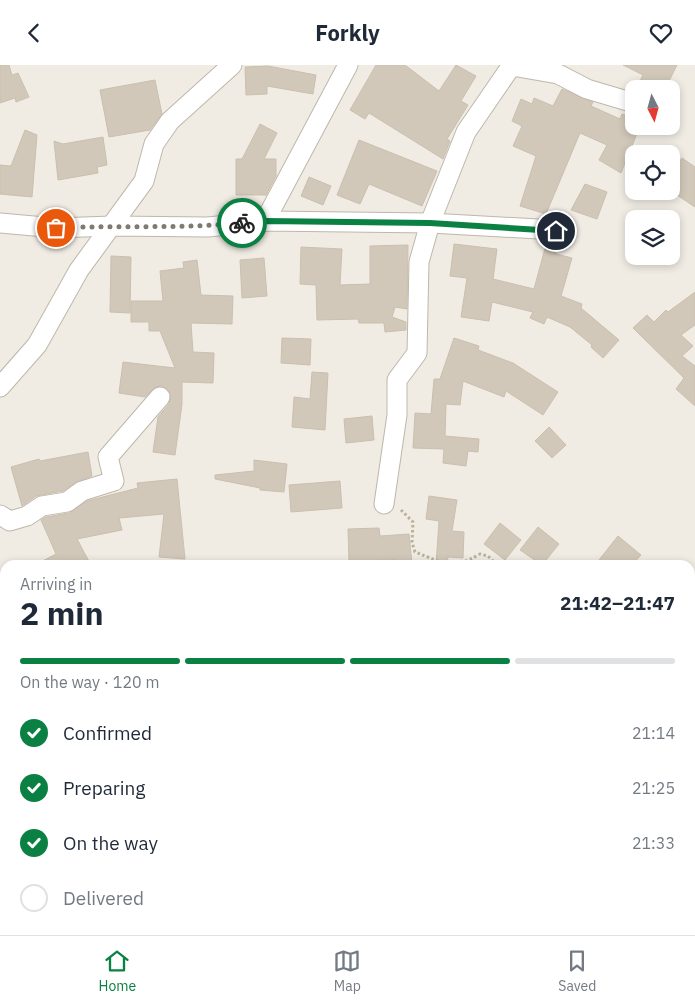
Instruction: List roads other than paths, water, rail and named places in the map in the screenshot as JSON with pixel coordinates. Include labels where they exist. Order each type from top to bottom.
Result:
[{"type":"street","points":[[0,387],[37,345],[78,269],[144,181],[154,144],[170,121],[232,65]]},
{"type":"street","points":[[265,221],[348,65]]},
{"type":"street","points":[[384,504],[397,415],[396,380],[417,353],[419,262],[430,223],[466,131],[512,65],[558,75],[587,89],[625,100]]},
{"type":"street","points":[[0,223],[56,228],[112,226],[208,227],[265,221],[430,223],[556,231]]},
{"type":"street","points":[[0,515],[10,521],[27,517],[42,506],[67,502],[82,491],[114,481],[108,457],[160,397]]}]
